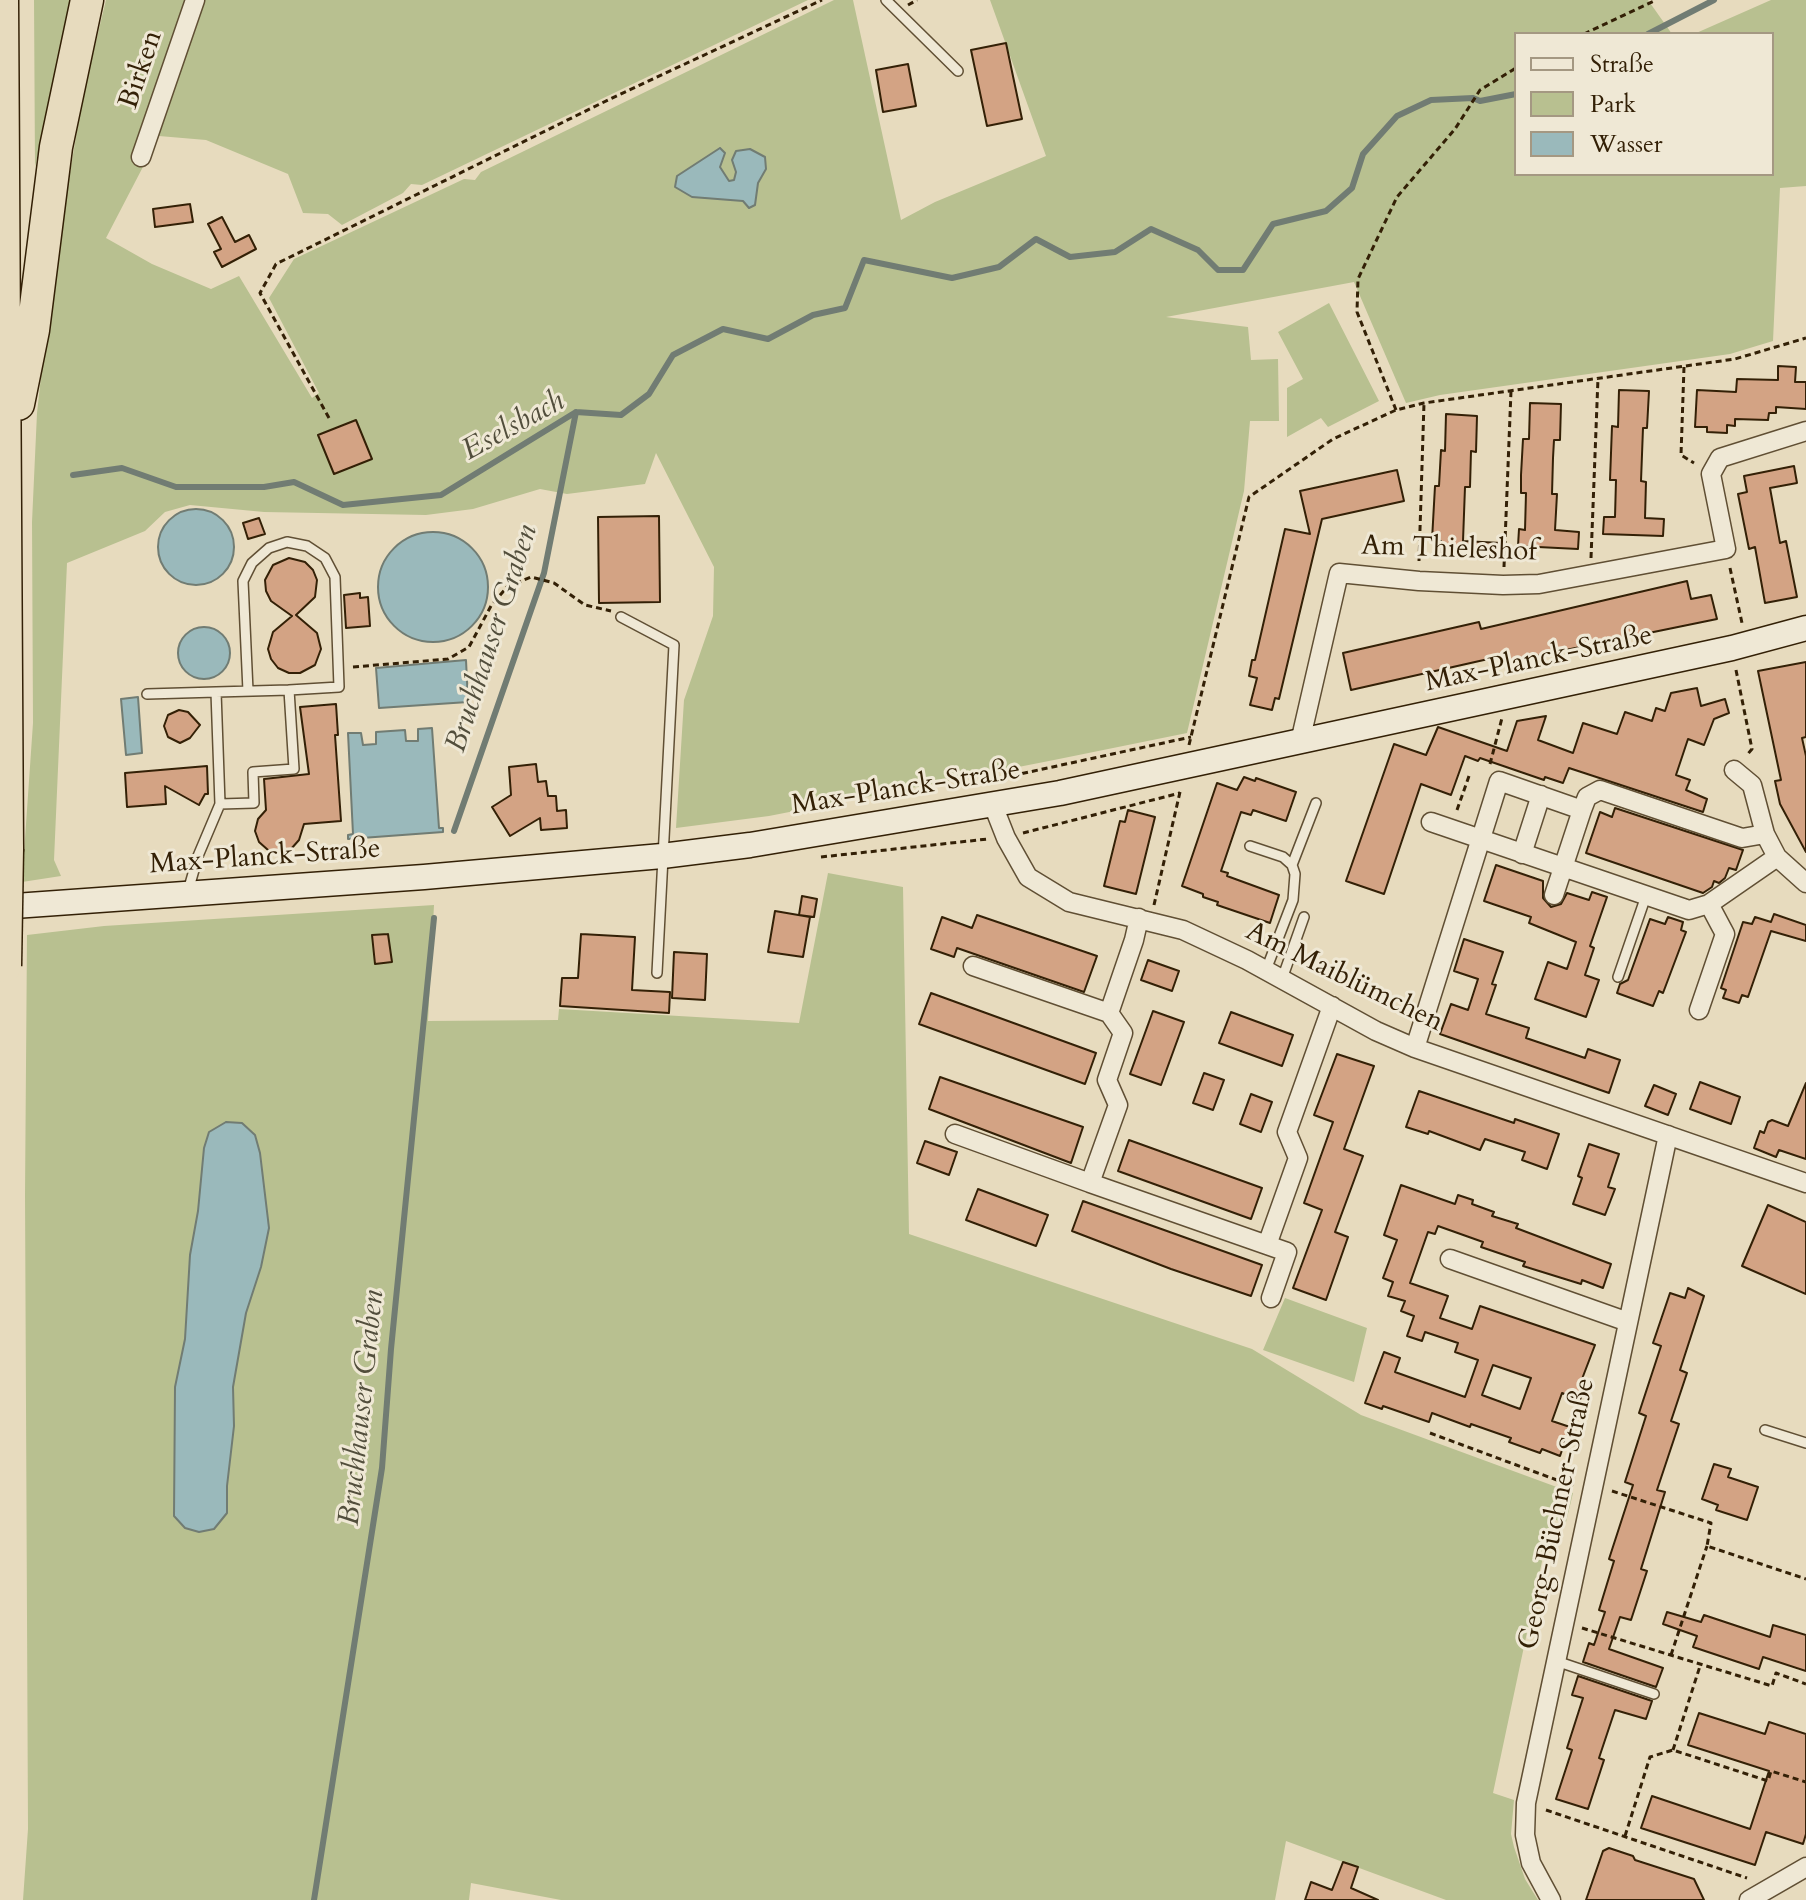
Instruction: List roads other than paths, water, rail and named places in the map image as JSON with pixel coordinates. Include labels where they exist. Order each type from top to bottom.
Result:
[{"type":"highway","points":[[2,0],[7,849],[3,975]]},
{"type":"highway","points":[[5,470],[33,330],[56,147],[87,0]]},
{"type":"street","name":"Birken","points":[[141,157],[195,0]]},
{"type":"street","name":"Am Thieleshof","points":[[1300,742],[1339,573],[1419,581],[1539,584],[1726,549],[1711,474],[1720,458],[1806,431]]},
{"type":"street","name":"Max-Planck-Straße","points":[[0,907],[662,856],[750,845],[993,805],[1185,766],[1740,646],[1806,628]]},
{"type":"street","points":[[1734,770],[1752,785],[1765,834],[1777,857],[1806,883]]},
{"type":"street","points":[[1415,1048],[1499,781],[1582,810]]},
{"type":"street","points":[[1554,895],[1587,797],[1600,790],[1742,838],[1765,834]]},
{"type":"street","points":[[1522,854],[1541,795]]},
{"type":"street","name":"Am Maiblümchen","points":[[993,805],[1006,838],[1028,877],[1069,902],[1183,930],[1415,1048],[1806,1183]]},
{"type":"street","points":[[1431,822],[1689,910],[1709,904],[1777,857]]},
{"type":"street","points":[[1699,1010],[1725,934],[1709,904]]},
{"type":"street","points":[[1109,1013],[1134,940],[1145,920]]},
{"type":"street","points":[[973,966],[1109,1013],[1123,1033],[1107,1080],[1118,1105],[1090,1183]]},
{"type":"street","points":[[1267,1245],[1298,1158],[1287,1132],[1332,1006]]},
{"type":"street","points":[[955,1134],[1287,1252],[1271,1298]]},
{"type":"street","name":"Georg-Büchner-Straße","points":[[1551,1900],[1531,1863],[1525,1835],[1526,1803],[1668,1135]]},
{"type":"street","points":[[1450,1259],[1628,1322]]},
{"type":"street","points":[[1753,1897],[1806,1867]]},
{"type":"lane","points":[[886,0],[958,71]]},
{"type":"lane","points":[[147,694],[289,690],[339,687],[335,577],[325,558],[307,546],[287,542],[269,548],[252,563],[243,581],[248,691]]},
{"type":"lane","points":[[621,617],[674,645],[657,973]]},
{"type":"lane","points":[[220,804],[254,803],[253,772],[294,769],[289,690]]},
{"type":"lane","points":[[187,894],[198,856],[220,804],[216,692]]},
{"type":"lane","points":[[1292,865],[1316,803]]},
{"type":"lane","points":[[1250,846],[1283,857],[1292,865],[1295,874],[1293,900],[1274,974]]},
{"type":"lane","points":[[1618,977],[1646,896]]},
{"type":"lane","points":[[1274,974],[1304,917]]},
{"type":"lane","points":[[1765,1430],[1806,1443]]},
{"type":"lane","points":[[1556,1661],[1654,1694]]},
{"type":"water","points":[[720,148],[725,153],[720,167],[729,181],[734,180],[736,172],[732,160],[736,151],[750,149],[765,157],[766,169],[758,183],[755,205],[749,208],[743,201],[692,197],[675,187],[677,176]]},
{"type":"water","points":[[196,509],[211,512],[223,520],[231,532],[234,547],[231,562],[223,574],[211,582],[196,585],[181,582],[169,574],[161,562],[158,547],[161,532],[169,520],[181,512]]},
{"type":"water","points":[[433,532],[454,536],[472,548],[484,566],[488,587],[484,608],[472,626],[454,638],[433,642],[412,638],[394,626],[382,608],[378,587],[382,566],[394,548],[412,536]]},
{"type":"water","points":[[204,627],[223,634],[230,653],[223,672],[204,679],[185,672],[178,653],[185,634]]},
{"type":"water","points":[[466,660],[468,702],[379,708],[376,668]]},
{"type":"water","points":[[138,697],[142,753],[126,755],[121,699]]},
{"type":"water","points":[[432,728],[439,828],[443,828],[443,832],[348,839],[348,835],[353,834],[348,733],[361,733],[363,745],[376,744],[376,732],[405,730],[406,741],[418,741],[418,729]]},
{"type":"water","points":[[226,1122],[242,1123],[255,1135],[269,1228],[261,1267],[246,1313],[233,1387],[234,1426],[227,1513],[214,1529],[199,1532],[185,1528],[174,1516],[175,1387],[185,1339],[190,1255],[204,1148],[209,1132]]},
{"type":"waterway","name":"Eselsbach","points":[[1652,32],[1714,0]]},
{"type":"waterway","name":"Eselsbach","points":[[73,475],[122,468],[176,487],[264,487],[294,482],[343,505],[441,495],[576,412],[621,415],[649,394],[673,355],[723,329],[768,339],[813,315],[845,308],[864,260],[952,278],[999,267],[1036,239],[1070,257],[1115,252],[1151,229],[1198,250],[1218,270],[1243,270],[1273,224],[1326,211],[1352,188],[1363,154],[1397,116],[1431,100],[1473,98],[1480,101],[1514,94]]},
{"type":"waterway","name":"Bruchhauser Graben","points":[[454,831],[544,573],[576,412]]},
{"type":"waterway","name":"Bruchhauser Graben","points":[[314,1900],[382,1468],[434,918]]}]
